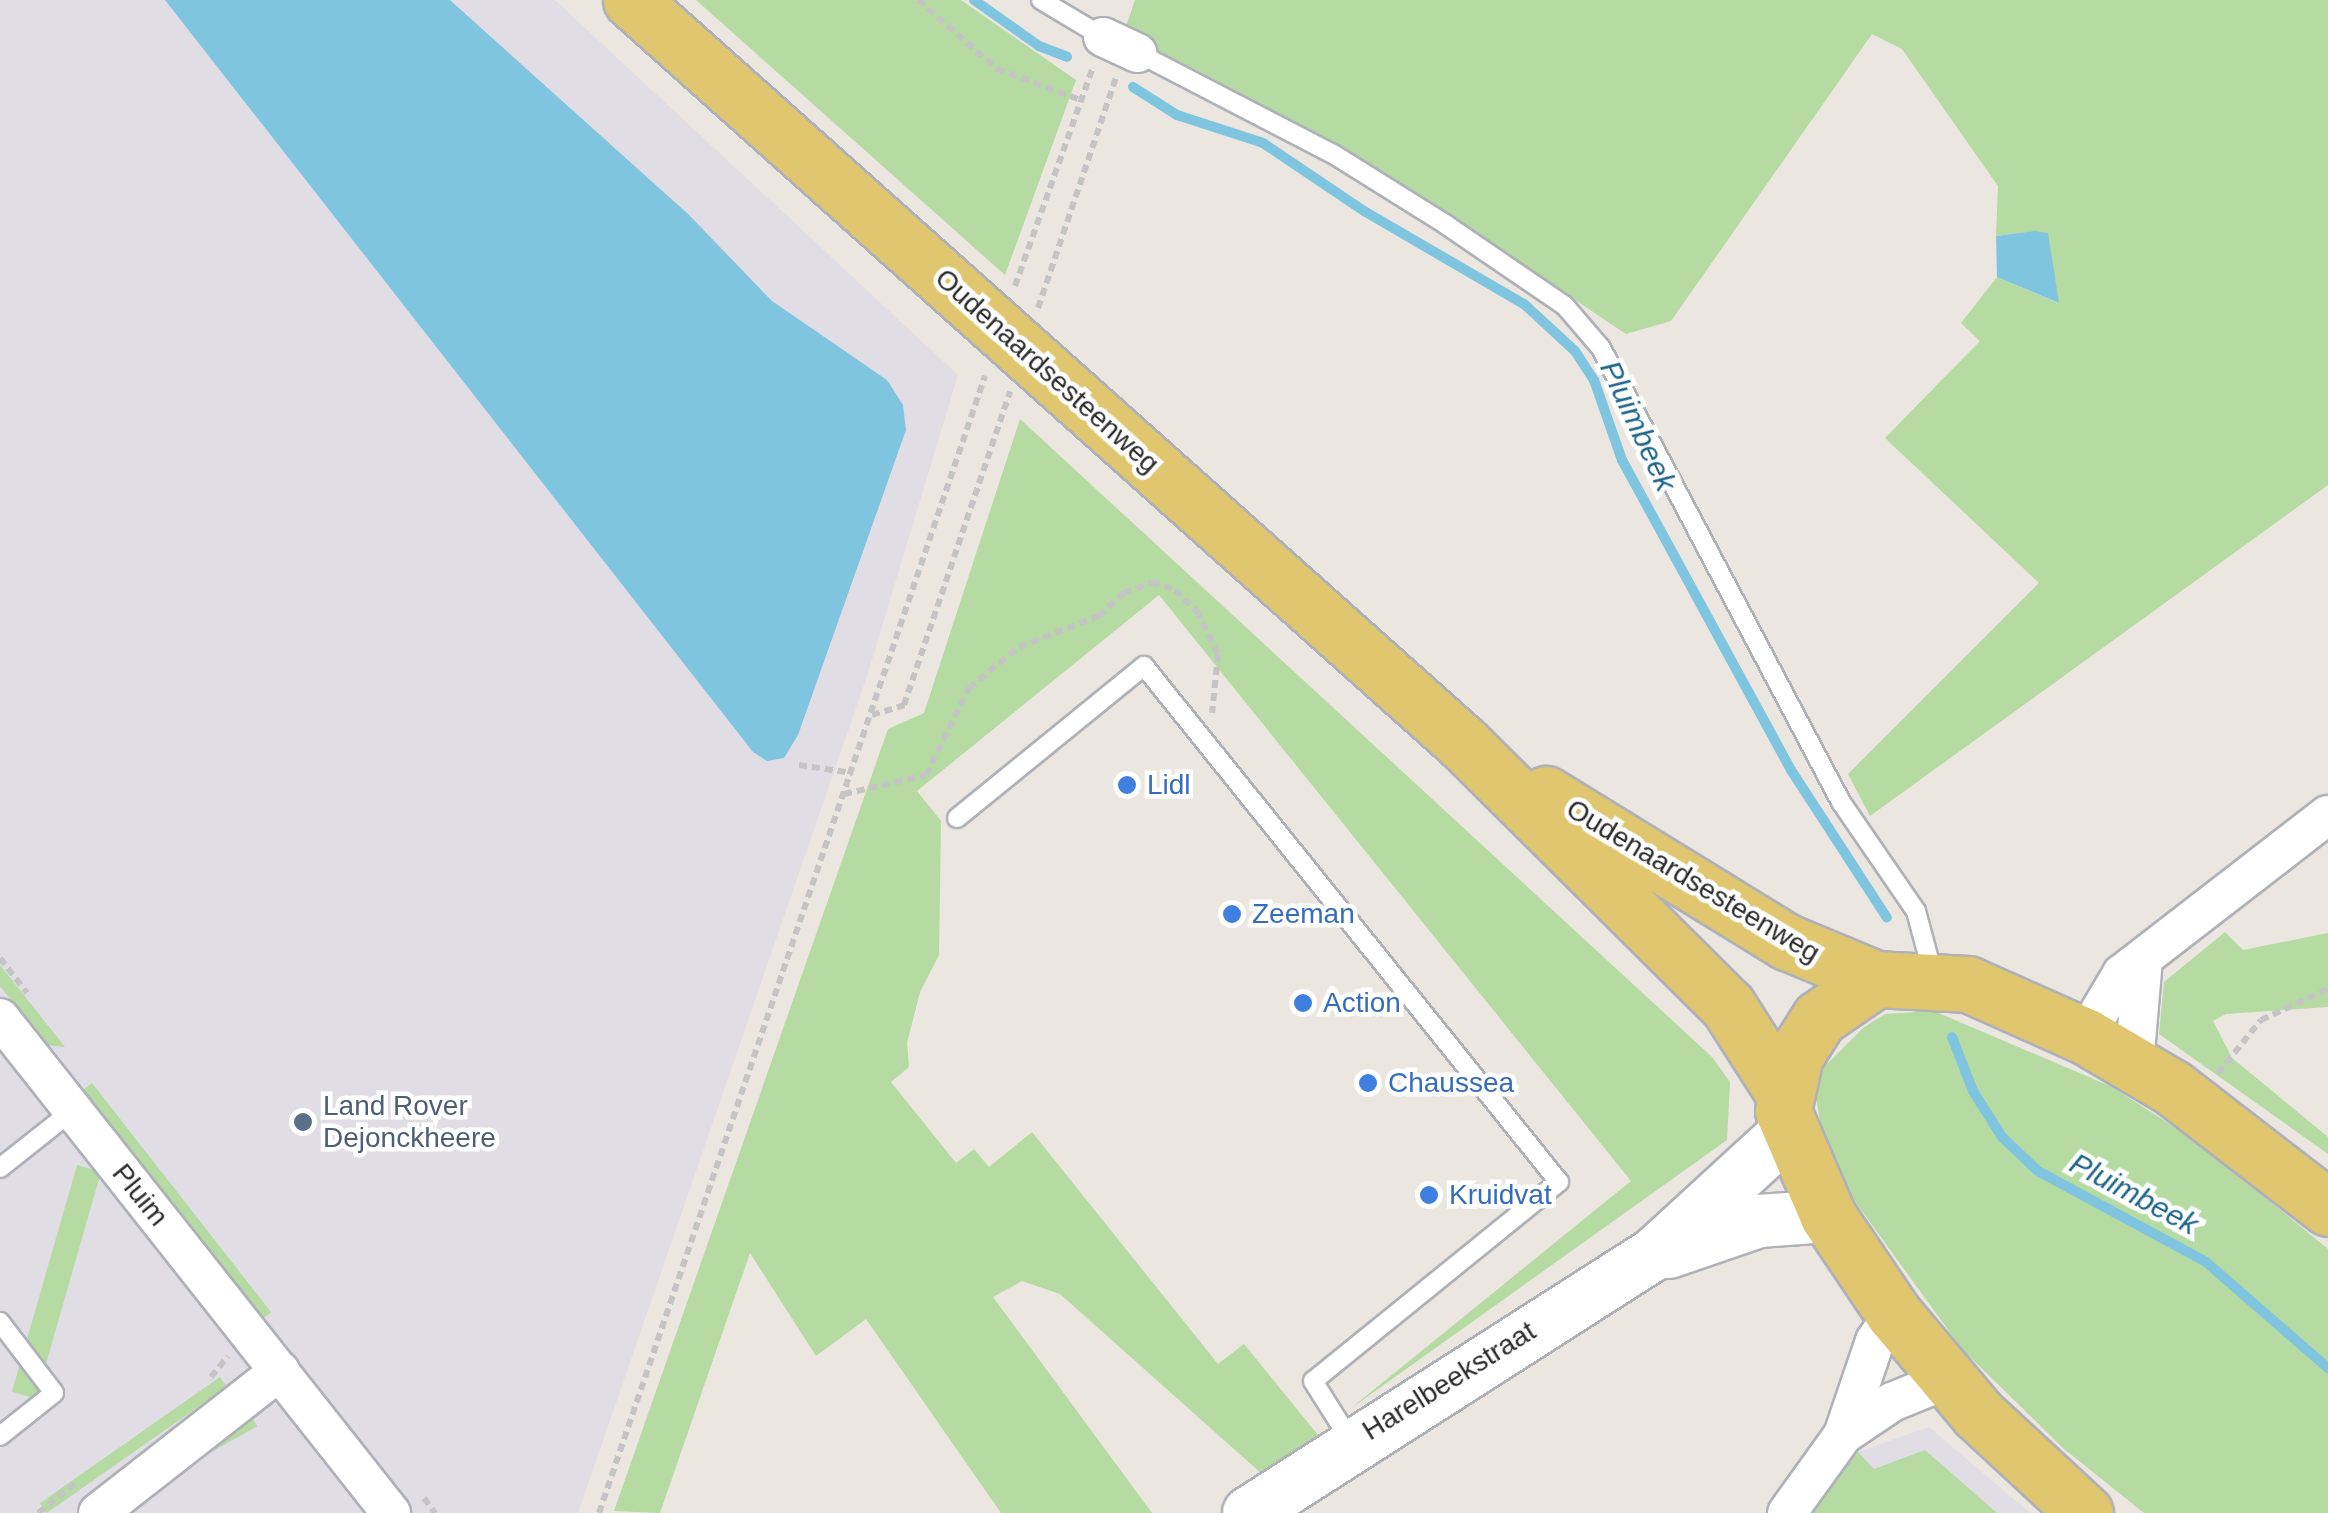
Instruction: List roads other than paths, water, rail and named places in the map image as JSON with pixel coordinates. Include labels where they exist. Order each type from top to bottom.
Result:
[{"type":"main road","name":"Oudenaardsesteenweg","points":[[631,0],[1004,363],[1462,743],[1728,1006],[1785,1112],[1828,1216],[1894,1314],[1948,1379],[2084,1513]]},
{"type":"main road","name":"Oudenaardsesteenweg","points":[[1462,743],[1787,942],[1876,979]]},
{"type":"main road","points":[[1785,1112],[1795,1056],[1819,1018],[1876,979],[1933,977],[1968,984],[2085,1036],[2134,1064],[2230,1127],[2328,1208]]},
{"type":"street","points":[[1103,38],[1138,53]]},
{"type":"street","points":[[2085,1036],[2100,1000],[2143,960],[2328,815]]},
{"type":"street","points":[[2134,1064],[2143,960]]},
{"type":"street","name":"Pluim","points":[[0,1018],[391,1513]]},
{"type":"street","name":"Harelbeekstraat","points":[[1652,1256],[1785,1112]]},
{"type":"street","name":"Harelbeekstraat","points":[[1249,1513],[1352,1442],[1652,1256],[1759,1221],[1828,1216]]},
{"type":"street","points":[[1787,1513],[1842,1435],[1875,1340],[1894,1314]]},
{"type":"street","points":[[98,1513],[280,1370]]},
{"type":"street","points":[[1842,1435],[1892,1402],[1948,1379]]},
{"type":"lane","points":[[1041,0],[1103,38]]},
{"type":"lane","points":[[1138,53],[1333,154],[1445,224],[1564,306],[1601,348],[1841,802],[1916,911],[1933,977]]},
{"type":"lane","points":[[956,818],[1144,666],[1559,1182],[1313,1380],[1352,1442]]},
{"type":"lane","points":[[0,1168],[72,1110]]},
{"type":"lane","points":[[0,1322],[54,1393],[0,1436]]},
{"type":"water","points":[[165,0],[450,0],[688,214],[772,301],[887,380],[903,405],[906,430],[798,735],[784,758],[767,761],[753,752]]},
{"type":"water","points":[[2048,233],[2059,303],[1997,277],[1996,236]]},
{"type":"waterway","name":"Pluimbeek","points":[[974,0],[1039,46],[1067,57]]},
{"type":"waterway","name":"Pluimbeek","points":[[1133,87],[1177,115],[1263,143],[1364,211],[1524,304],[1575,351],[1594,380],[1622,460],[1791,770],[1887,918]]},
{"type":"waterway","name":"Pluimbeek","points":[[1952,1037],[1973,1091],[2002,1137],[2038,1171],[2206,1262],[2328,1368]]},
{"type":"place","name":"Lidl","points":[[1127,785]]},
{"type":"place","name":"Zeeman","points":[[1232,914]]},
{"type":"place","name":"Action","points":[[1303,1003]]},
{"type":"place","name":"Chaussea","points":[[1368,1083]]},
{"type":"place","name":"Land Rover Dejonckheere","points":[[303,1122]]},
{"type":"place","name":"Kruidvat","points":[[1429,1195]]}]
